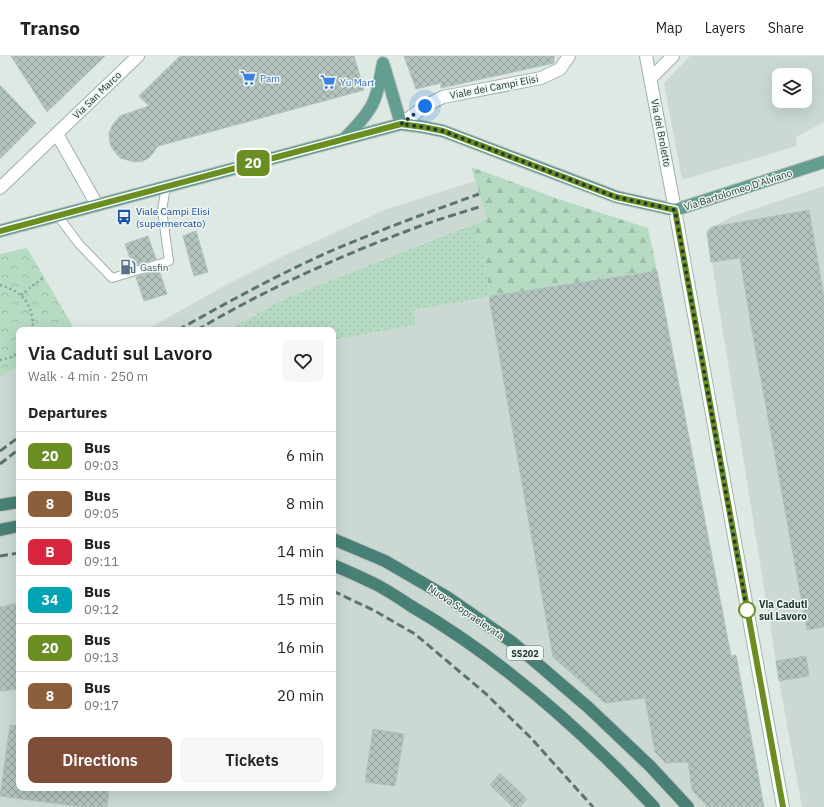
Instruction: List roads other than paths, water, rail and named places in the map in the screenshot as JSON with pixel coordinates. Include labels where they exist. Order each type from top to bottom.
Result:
[{"type":"highway","points":[[0,505],[16,502]]},
{"type":"highway","points":[[0,530],[16,527]]},
{"type":"highway","name":"Nuova Sopraelevata","points":[[336,540],[385,561],[447,597],[512,642],[589,708],[650,766],[688,807]]},
{"type":"highway","name":"SS202","points":[[336,566],[375,584],[436,621],[495,661],[573,726],[654,807]]},
{"type":"main road","points":[[382,59],[401,124]]},
{"type":"main road","points":[[344,139],[360,122],[372,105],[379,85],[382,59]]},
{"type":"main road","name":"Viale dei Campi Elisi","points":[[0,231],[401,124]]},
{"type":"main road","name":"Via Bartolomeo D'Alviano","points":[[401,124],[443,131],[616,197],[675,210],[824,162]]},
{"type":"street","name":"Via San Marco","points":[[0,188],[138,56]]},
{"type":"street","name":"Viale dei Campi Elisi","points":[[401,124],[425,106],[443,97],[541,78],[560,69],[569,56]]},
{"type":"street","points":[[650,79],[673,56]]},
{"type":"street","name":"Via del Broletto","points":[[645,57],[675,210]]},
{"type":"street","points":[[57,134],[97,205]]},
{"type":"street","points":[[675,210],[783,807]]},
{"type":"lane","points":[[58,216],[79,244],[112,278],[169,261],[162,210],[166,187]]},
{"type":"railway","points":[[184,327],[273,279],[331,251],[405,221],[479,194]]},
{"type":"railway","points":[[202,327],[273,289],[326,264],[416,227],[482,206]]},
{"type":"railway","points":[[0,451],[16,439]]},
{"type":"railway","points":[[0,464],[16,451]]},
{"type":"railway","points":[[0,556],[16,553]]},
{"type":"railway","points":[[336,592],[375,611],[415,634],[485,693],[530,737],[593,807]]},
{"type":"place","name":"Pam","points":[[248,78]]},
{"type":"place","name":"Yu Mart","points":[[328,82]]},
{"type":"place","name":"Viale Campi Elisi (supermercato)","points":[[124,217]]},
{"type":"place","name":"Gasfin","points":[[128,267]]},
{"type":"place","name":"Via Caduti sul Lavoro","points":[[747,610]]}]
